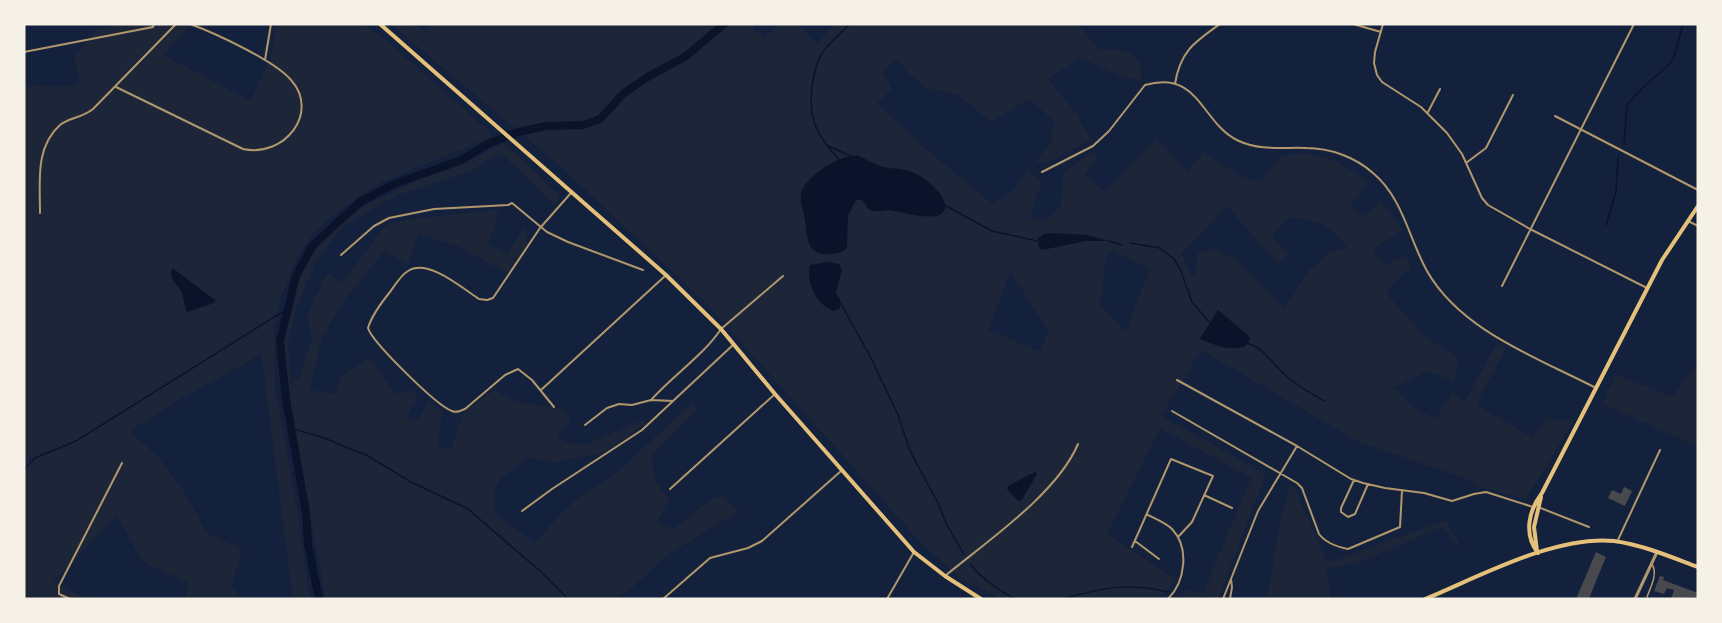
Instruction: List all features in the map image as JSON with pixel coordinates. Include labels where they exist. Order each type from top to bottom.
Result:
[{"type":"main road","points":[[380,24],[666,275],[721,329],[914,552],[945,576],[981,599]]},
{"type":"main road","points":[[1538,553],[1531,545],[1530,518],[1662,260],[1698,206]]},
{"type":"main road","points":[[1425,599],[1538,553],[1575,543],[1617,542],[1657,552],[1698,567]]},
{"type":"street","points":[[24,52],[153,27],[154,24]]},
{"type":"street","points":[[40,213],[40,164],[46,146],[60,125],[87,114],[176,24]]},
{"type":"street","points":[[116,87],[232,144],[251,150],[265,150],[276,146],[290,135],[297,123],[300,109],[299,95],[294,84],[285,74],[265,60],[190,24]]},
{"type":"street","points":[[265,60],[271,24]]},
{"type":"street","points":[[1212,24],[1214,28]]},
{"type":"street","points":[[1175,84],[1177,72],[1187,51],[1220,24]]},
{"type":"street","points":[[1353,24],[1381,32]]},
{"type":"street","points":[[1383,24],[1374,63],[1377,75],[1382,82],[1404,94],[1428,112],[1448,133],[1466,162],[1482,198],[1488,205],[1530,229],[1647,288]]},
{"type":"street","points":[[1502,286],[1634,24]]},
{"type":"street","points":[[1042,172],[1093,146],[1109,131],[1145,85],[1163,82],[1175,84],[1190,91],[1222,129],[1240,142],[1263,148],[1319,148],[1362,164],[1385,184],[1398,205],[1427,271],[1462,314],[1480,328],[1596,388]]},
{"type":"street","points":[[1428,112],[1440,89]]},
{"type":"street","points":[[1466,162],[1486,148],[1514,96]]},
{"type":"street","points":[[1556,116],[1698,190]]},
{"type":"street","points":[[554,406],[521,370],[514,370],[497,381],[465,409],[452,411],[437,401],[395,361],[373,338],[368,328],[377,310],[395,285],[405,273],[416,268],[424,267],[435,271],[479,299],[491,299],[507,279],[540,228],[572,192]]},
{"type":"street","points":[[341,255],[374,226],[389,218],[434,209],[512,203],[540,228],[568,242],[643,270]]},
{"type":"street","points":[[1688,221],[1698,226]]},
{"type":"street","points":[[541,390],[666,275]]},
{"type":"street","points":[[651,400],[714,339],[721,329],[783,276]]},
{"type":"street","points":[[522,511],[642,430],[734,344]]},
{"type":"street","points":[[1177,380],[1354,480],[1402,491],[1424,493],[1452,501],[1486,492],[1536,507],[1589,527]]},
{"type":"street","points":[[670,489],[775,394]]},
{"type":"street","points":[[585,425],[607,408],[651,400],[673,401]]},
{"type":"street","points":[[1172,411],[1302,488],[1322,538],[1348,549],[1400,527],[1402,491]]},
{"type":"street","points":[[945,576],[1032,504],[1066,464],[1078,444]]},
{"type":"street","points":[[1223,599],[1258,511],[1297,446]]},
{"type":"street","points":[[1617,542],[1660,450]]},
{"type":"street","points":[[1132,547],[1171,459],[1213,476],[1192,522],[1178,537]]},
{"type":"street","points":[[70,599],[59,594],[59,586],[122,463]]},
{"type":"street","points":[[663,599],[710,558],[748,548],[762,541],[843,469]]},
{"type":"street","points":[[1354,480],[1341,508],[1341,512],[1348,517],[1355,514],[1368,484]]},
{"type":"street","points":[[1204,495],[1232,508]]},
{"type":"street","points":[[1148,515],[1167,525],[1178,537],[1183,558],[1182,575],[1168,599]]},
{"type":"street","points":[[1135,542],[1159,560]]},
{"type":"street","points":[[887,599],[914,552]]},
{"type":"street","points":[[1635,599],[1657,552]]},
{"type":"street","points":[[1230,599],[1231,579]]},
{"type":"lane","points":[[1647,597],[1655,570],[1651,564]]},
{"type":"shaded area","points":[[118,24],[192,24],[163,55],[251,101],[271,56],[277,24],[363,24],[387,41],[494,136],[382,182],[342,208],[316,230],[298,255],[280,299],[274,327],[275,386],[310,599],[293,599],[261,352],[252,360],[180,399],[130,431],[158,457],[184,491],[207,533],[242,549],[231,587],[243,599],[230,599],[229,596],[226,599],[184,599],[190,584],[142,561],[117,515],[53,581],[87,599],[24,599],[24,85],[70,87],[80,83],[74,56],[96,30]]},
{"type":"shaded area","points":[[391,24],[414,24],[425,32],[431,24],[757,24],[753,29],[765,38],[777,24],[799,24],[817,44],[834,24],[1078,24],[1099,49],[1126,51],[1139,60],[1142,81],[1123,77],[1081,58],[1048,79],[1076,113],[1091,140],[1049,162],[1035,162],[1051,142],[1054,121],[1029,99],[992,122],[958,95],[927,88],[908,73],[897,59],[883,72],[892,89],[877,103],[923,147],[993,204],[1013,191],[1027,171],[1042,181],[1030,217],[1045,222],[1061,206],[1063,173],[1094,151],[1098,158],[1084,174],[1105,192],[1157,139],[1188,172],[1203,152],[1244,178],[1261,182],[1281,156],[1318,156],[1337,163],[1368,181],[1350,207],[1364,216],[1381,201],[1403,230],[1372,250],[1384,265],[1406,256],[1411,267],[1393,284],[1387,294],[1424,336],[1458,358],[1454,381],[1428,371],[1393,387],[1417,410],[1436,418],[1452,394],[1465,401],[1497,343],[1506,348],[1476,405],[1532,437],[1547,420],[1574,420],[1526,499],[1478,487],[1469,480],[1359,442],[1201,350],[1161,416],[1266,474],[1218,599],[1181,599],[1185,590],[1203,593],[1251,478],[1160,428],[1107,534],[1176,579],[1158,599],[1001,599],[960,578],[923,545],[704,301],[560,166]],"holes":[[[1227,206],[1278,264],[1288,254],[1272,236],[1289,217],[1308,220],[1328,228],[1347,247],[1329,253],[1310,269],[1284,309],[1236,260],[1215,248],[1198,253],[1194,279],[1181,254]],[[1109,250],[1150,268],[1126,331],[1100,306]],[[1010,271],[1048,330],[1041,352],[989,330]]]},
{"type":"shaded area","points":[[503,142],[561,196],[554,205],[502,154],[492,157],[473,170],[396,196],[345,225],[316,261],[296,308],[288,344],[291,384],[300,376],[312,338],[307,315],[327,273],[342,283],[386,225],[411,219],[500,210],[488,244],[507,254],[524,227],[527,243],[507,273],[458,246],[418,234],[409,264],[384,251],[342,303],[321,340],[310,390],[337,394],[339,378],[369,358],[396,394],[412,389],[417,397],[406,418],[416,422],[429,402],[442,412],[437,447],[451,449],[464,412],[495,390],[519,402],[563,409],[571,419],[557,435],[568,443],[585,445],[645,419],[644,424],[627,438],[599,454],[552,462],[529,457],[500,480],[494,493],[496,514],[534,543],[580,496],[614,475],[692,403],[698,409],[652,455],[654,478],[669,500],[657,522],[674,529],[713,498],[724,497],[738,512],[667,555],[632,588],[614,599],[326,599],[294,433],[282,337],[298,279],[322,243],[344,221],[367,204],[418,180],[464,164]]},
{"type":"shaded area","points":[[857,155],[883,167],[902,169],[925,179],[942,196],[945,209],[942,214],[928,217],[889,210],[873,211],[862,200],[856,200],[848,215],[847,248],[836,253],[817,252],[808,239],[801,193],[810,179],[824,167]]},
{"type":"shaded area","points":[[1051,233],[1087,235],[1109,241],[1086,241],[1042,250],[1039,248],[1038,238]]},
{"type":"shaded area","points":[[828,262],[839,264],[842,270],[836,293],[840,300],[840,308],[834,311],[822,304],[809,278],[810,265]]},
{"type":"shaded area","points":[[172,268],[216,300],[214,303],[187,312],[182,292],[173,280]]},
{"type":"shaded area","points":[[1218,310],[1249,336],[1250,339],[1246,346],[1229,348],[1200,339]]},
{"type":"shaded area","points":[[1698,366],[1698,446],[1602,404],[1616,375],[1672,397],[1692,370]]},
{"type":"shaded area","points":[[1035,472],[1037,474],[1021,501],[1018,501],[1007,489],[1008,486]]},
{"type":"shaded area","points":[[1289,487],[1294,487],[1326,560],[1334,561],[1446,520],[1459,543],[1457,546],[1443,527],[1357,563],[1326,568],[1331,599],[1267,599],[1278,533]]},
{"type":"building","points":[[1624,487],[1632,491],[1625,506],[1608,498],[1612,490],[1621,494]]},
{"type":"building","points":[[1596,552],[1606,557],[1589,599],[1576,599]]},
{"type":"building","points":[[1660,576],[1664,577],[1663,580],[1698,593],[1698,599],[1692,597],[1671,599],[1674,590],[1667,588],[1664,594],[1654,591]]},
{"type":"waterway","points":[[319,599],[308,544],[306,513],[286,399],[280,341],[296,276],[312,246],[360,202],[394,184],[461,160],[488,144],[518,132],[546,126],[583,125],[600,119],[624,93],[649,76],[685,57],[724,24]]},
{"type":"waterway","points":[[840,161],[825,143],[816,127],[811,109],[811,98],[814,74],[819,59],[849,24]]},
{"type":"waterway","points":[[1624,145],[1627,105],[1641,89],[1670,64],[1683,24]]},
{"type":"waterway","points":[[828,146],[851,156]]},
{"type":"waterway","points":[[1606,225],[1616,192],[1618,158]]},
{"type":"waterway","points":[[944,205],[992,231],[1037,241]]},
{"type":"waterway","points":[[1109,241],[1122,245]]},
{"type":"waterway","points":[[1130,243],[1160,248],[1174,259],[1192,302],[1211,324]]},
{"type":"waterway","points":[[839,300],[870,356],[898,415],[910,451],[964,555]]},
{"type":"waterway","points":[[24,469],[35,458],[76,441],[287,309]]},
{"type":"waterway","points":[[1247,343],[1263,352],[1293,382],[1324,401]]},
{"type":"waterway","points":[[291,428],[324,438],[368,456],[411,482],[468,509],[540,571],[568,599]]},
{"type":"waterway","points":[[970,564],[980,575],[1004,593],[1017,599]]},
{"type":"waterway","points":[[1062,599],[1090,592],[1127,587],[1168,592]]}]
